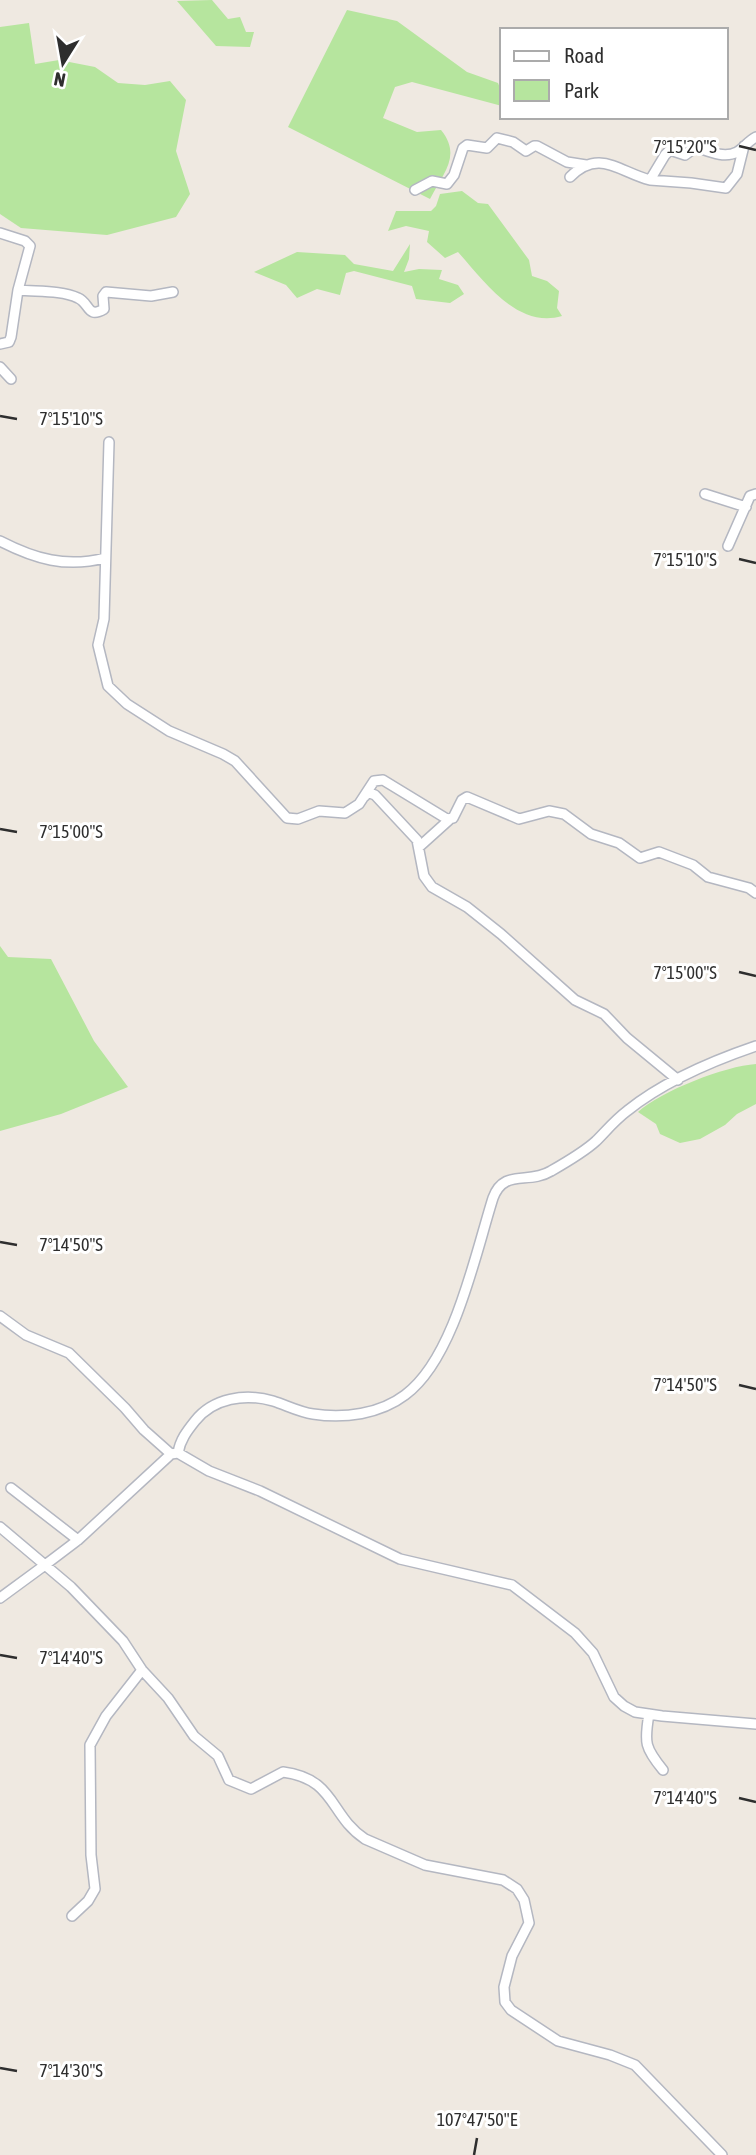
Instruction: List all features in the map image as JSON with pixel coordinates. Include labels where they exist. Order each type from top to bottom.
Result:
[{"type":"street","points":[[650,180],[670,150],[685,155],[696,147],[708,152],[736,153],[756,137]]},
{"type":"street","points":[[415,190],[432,181],[447,184],[454,175],[463,148],[467,145],[487,148],[497,138],[513,142],[526,151],[537,146],[572,164],[586,165]]},
{"type":"street","points":[[570,177],[586,165],[601,162],[650,180],[727,188],[740,166],[744,146]]},
{"type":"street","points":[[0,233],[30,246],[18,290],[11,337],[9,342],[0,344]]},
{"type":"street","points":[[18,290],[70,295],[83,300],[89,310],[94,312],[104,309],[103,296],[106,292],[151,296],[173,292]]},
{"type":"street","points":[[0,367],[11,379]]},
{"type":"street","points":[[109,442],[103,627],[98,645],[108,686],[127,704],[162,727],[235,761],[287,818],[298,819],[319,811],[342,814],[359,804],[367,792],[375,795],[415,836],[424,876],[432,887],[467,907],[575,1000],[604,1014],[627,1038],[678,1080]]},
{"type":"street","points":[[705,494],[746,507]]},
{"type":"street","points":[[728,546],[750,496],[756,494]]},
{"type":"street","points":[[0,541],[26,553],[63,563],[75,564],[105,558]]},
{"type":"street","points":[[359,804],[374,781],[383,780],[449,820]]},
{"type":"street","points":[[419,847],[453,818],[462,800],[467,797],[519,819],[552,811],[570,817],[592,834],[620,843],[640,858],[659,852],[693,865],[708,877],[750,888],[756,893]]},
{"type":"street","points":[[0,1598],[78,1541],[175,1454],[181,1439],[200,1415],[222,1400],[270,1400],[312,1414],[332,1415],[368,1413],[388,1407],[408,1393],[425,1374],[444,1344],[457,1314],[493,1198],[501,1183],[550,1172],[594,1143],[643,1099],[678,1080],[756,1046]]},
{"type":"street","points":[[0,1316],[26,1335],[69,1353],[144,1430],[175,1454],[260,1491],[400,1559],[512,1585],[575,1633],[593,1653],[614,1697],[635,1712],[756,1724]]},
{"type":"street","points":[[10,1488],[78,1541]]},
{"type":"street","points":[[0,1527],[64,1581],[123,1641],[142,1670],[168,1699],[196,1738],[218,1756],[227,1776],[233,1782],[256,1788],[283,1772],[309,1779],[320,1786],[356,1833],[365,1839],[425,1865],[503,1880],[517,1889],[524,1900],[529,1923],[512,1956],[504,1987],[505,2002],[511,2010],[558,2041],[610,2055],[635,2065],[722,2155]]},
{"type":"street","points":[[72,1916],[90,1899],[95,1883],[91,1856],[90,1745],[106,1716],[142,1670]]},
{"type":"street","points":[[649,1714],[645,1743],[648,1752],[663,1770]]},
{"type":"green space","points":[[212,0],[228,19],[240,17],[246,32],[254,32],[250,47],[216,46],[177,1]]},
{"type":"green space","points":[[347,10],[397,21],[467,72],[498,83],[500,88],[500,105],[412,82],[395,87],[383,118],[417,132],[441,130],[450,148],[445,173],[430,199],[288,127]]},
{"type":"green space","points":[[29,23],[35,64],[59,60],[95,67],[118,83],[145,85],[170,81],[186,100],[176,151],[190,194],[176,217],[107,235],[21,228],[0,214],[0,27]]},
{"type":"green space","points":[[462,191],[478,203],[488,204],[529,260],[532,276],[547,281],[559,291],[557,308],[562,316],[530,316],[516,309],[490,288],[458,252],[445,258],[427,242],[429,231],[406,226],[388,231],[396,211],[431,211],[440,194]]},
{"type":"green space","points":[[410,244],[409,259],[404,272],[419,269],[442,270],[439,279],[458,285],[464,294],[450,303],[416,299],[412,286],[354,271],[346,273],[340,295],[317,289],[297,298],[286,285],[254,272],[297,252],[345,255],[354,264],[393,271]]},
{"type":"green space","points":[[0,946],[8,957],[51,959],[94,1041],[128,1087],[61,1114],[0,1131]]},
{"type":"green space","points":[[756,1064],[756,1104],[700,1139],[680,1143],[660,1134],[656,1124],[638,1112],[662,1096],[694,1081],[728,1069]]}]
